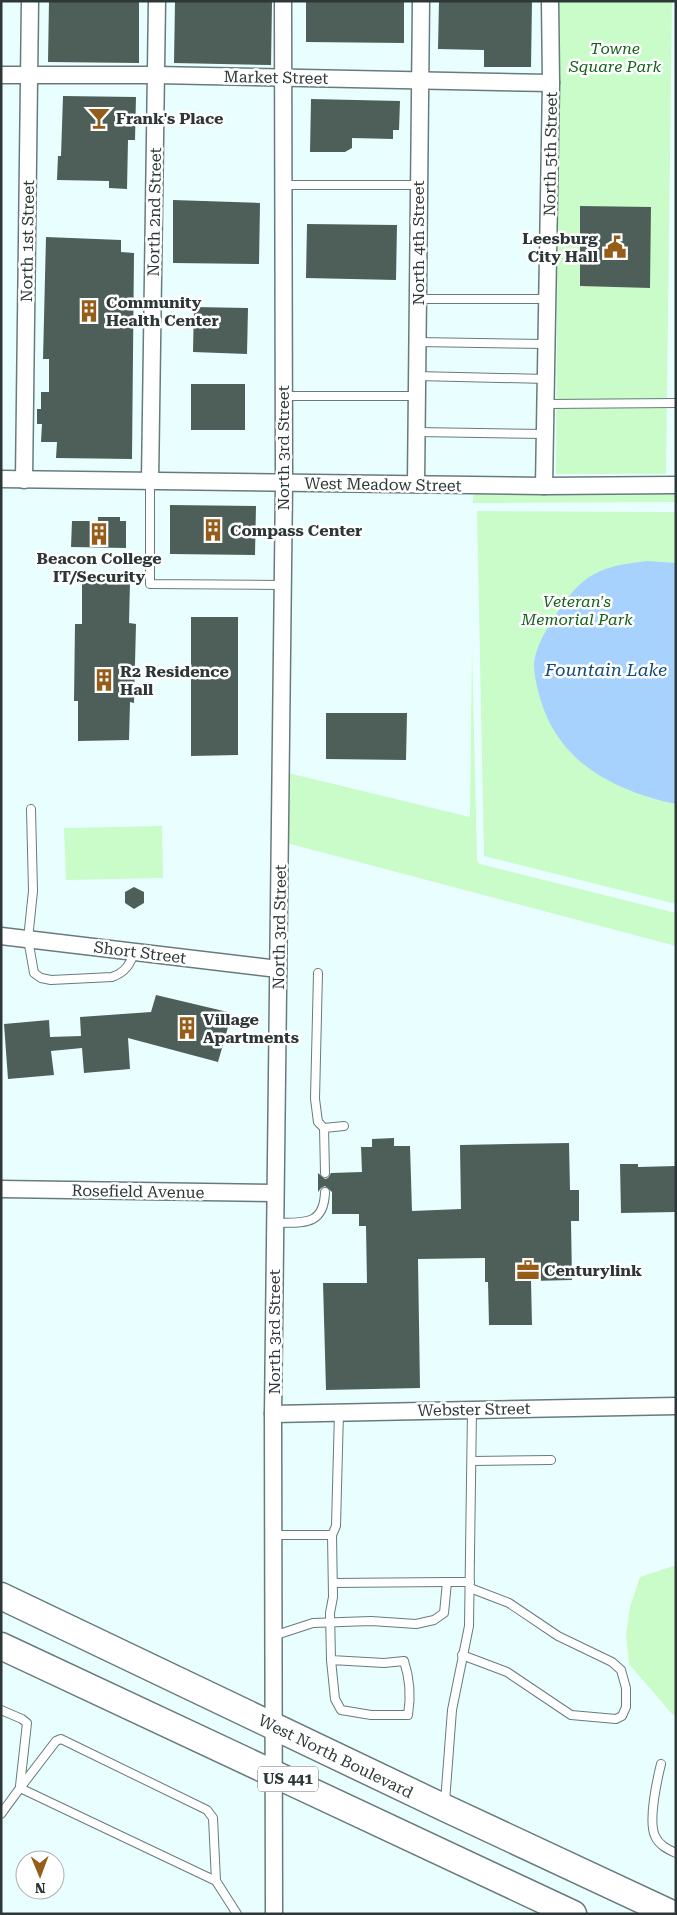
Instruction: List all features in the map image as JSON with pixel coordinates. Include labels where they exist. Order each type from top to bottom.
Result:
[{"type":"main road","name":"West North Boulevard","points":[[1,1596],[672,1914]]},
{"type":"main road","name":"US 441","points":[[1,1646],[274,1773],[560,1910]]},
{"type":"street","name":"North 1st Street","points":[[24,480],[30,1]]},
{"type":"street","name":"North 2nd Street","points":[[150,482],[157,1]]},
{"type":"street","name":"North 3rd Street","points":[[274,1914],[273,1414],[284,484],[283,1]]},
{"type":"street","name":"North 4th Street","points":[[416,484],[421,1]]},
{"type":"street","name":"North 5th Street","points":[[544,486],[551,83],[550,1]]},
{"type":"street","name":"Market Street","points":[[1,74],[156,74],[551,83]]},
{"type":"street","name":"West Meadow Street","points":[[1,480],[544,486],[676,485]]},
{"type":"street","name":"Short Street","points":[[1,936],[278,969]]},
{"type":"street","name":"Rosefield Avenue","points":[[1,1190],[275,1193]]},
{"type":"street","name":"Webster Street","points":[[273,1414],[676,1406]]},
{"type":"lane","points":[[282,185],[418,185]]},
{"type":"lane","points":[[417,299],[548,298]]},
{"type":"lane","points":[[417,342],[546,344]]},
{"type":"lane","points":[[417,376],[546,379]]},
{"type":"lane","points":[[283,396],[417,396]]},
{"type":"lane","points":[[546,404],[676,404]]},
{"type":"lane","points":[[416,432],[545,434]]},
{"type":"lane","points":[[150,482],[150,584],[283,585]]},
{"type":"lane","points":[[31,809],[33,891],[28,939],[34,973],[41,978],[51,980],[112,977],[119,974],[129,965],[135,952]]},
{"type":"lane","points":[[318,973],[315,1099],[318,1122],[324,1128],[325,1173]]},
{"type":"lane","points":[[324,1128],[344,1126]]},
{"type":"lane","points":[[274,1223],[305,1222],[316,1218],[322,1212],[325,1192]]},
{"type":"lane","points":[[445,1808],[452,1710],[469,1626],[472,1409]]},
{"type":"lane","points":[[331,1660],[384,1663],[404,1661],[408,1673],[410,1701],[408,1715],[372,1714],[340,1710],[335,1699],[331,1660],[330,1621],[333,1583],[332,1534],[336,1526],[339,1412]]},
{"type":"lane","points":[[472,1461],[551,1460]]},
{"type":"lane","points":[[273,1535],[332,1534]]},
{"type":"lane","points":[[333,1583],[447,1582],[470,1585],[510,1603],[558,1636],[612,1662],[621,1670],[626,1688],[626,1707],[622,1716],[616,1719],[571,1714],[507,1672],[462,1655]]},
{"type":"lane","points":[[273,1636],[313,1622],[371,1621],[416,1624],[434,1620],[444,1613],[447,1582]]},
{"type":"lane","points":[[1,1710],[27,1723],[20,1788]]},
{"type":"lane","points":[[1,1814],[56,1741],[61,1740],[207,1810],[213,1818],[216,1881],[237,1914]]},
{"type":"lane","points":[[661,1764],[656,1785],[653,1822],[654,1835],[662,1846],[676,1853]]},
{"type":"lane","points":[[20,1788],[216,1881]]},
{"type":"green space","name":"Towne Square Park","points":[[559,1],[672,1],[666,474],[556,474]]},
{"type":"green space","points":[[473,486],[676,490],[676,502],[473,503]]},
{"type":"green space","name":"Veteran's Memorial Park","points":[[477,511],[676,512],[676,904],[484,856]]},
{"type":"green space","points":[[472,647],[477,860],[480,864],[676,913],[676,946],[279,841],[280,771],[470,817]]},
{"type":"green space","points":[[162,826],[163,878],[66,880],[64,828]]},
{"type":"green space","points":[[676,1565],[676,1715],[673,1715],[629,1664],[626,1635],[630,1607],[640,1577]]},
{"type":"water","name":"Fountain Lake","points":[[648,561],[676,563],[676,804],[631,791],[610,782],[591,770],[575,756],[560,740],[548,720],[540,698],[534,672],[535,657],[547,628],[566,599],[585,580],[605,569]]},
{"type":"building","points":[[49,1],[139,1],[139,63],[48,62]]},
{"type":"building","points":[[175,1],[272,1],[271,65],[174,63]]},
{"type":"building","points":[[306,1],[404,1],[404,43],[306,42]]},
{"type":"building","points":[[439,1],[532,1],[531,67],[484,67],[484,50],[438,49]]},
{"type":"building","points":[[63,96],[136,97],[135,140],[128,140],[127,189],[109,188],[109,181],[57,180],[58,156],[61,156]]},
{"type":"building","points":[[311,99],[400,101],[399,130],[393,130],[393,139],[352,138],[352,148],[345,152],[310,152]]},
{"type":"building","points":[[173,200],[260,203],[259,264],[173,263]]},
{"type":"building","name":"Leesburg City Hall","points":[[580,206],[651,207],[650,288],[580,286]]},
{"type":"building","points":[[307,224],[397,225],[396,280],[306,278]]},
{"type":"building","name":"Community Health Center","points":[[46,237],[121,240],[121,252],[134,253],[132,459],[56,458],[57,442],[41,442],[42,424],[37,424],[37,409],[41,409],[41,392],[49,392],[49,359],[43,359]]},
{"type":"building","points":[[194,307],[248,308],[247,354],[193,352]]},
{"type":"building","points":[[191,384],[245,384],[245,430],[191,430]]},
{"type":"building","name":"Compass Center","points":[[170,505],[256,506],[255,555],[170,554]]},
{"type":"building","name":"Beacon College IT/Security","points":[[98,517],[120,517],[120,521],[126,521],[126,548],[71,547],[72,521],[98,521]]},
{"type":"building","name":"R2 Residence Hall","points":[[82,582],[130,582],[129,623],[136,624],[134,703],[130,702],[129,740],[78,741],[78,701],[74,701],[75,624],[82,624]]},
{"type":"building","points":[[191,617],[238,617],[238,755],[191,756]]},
{"type":"building","points":[[326,713],[407,713],[406,760],[326,759]]},
{"type":"building","points":[[134,887],[144,892],[144,903],[134,909],[125,903],[125,892]]},
{"type":"building","points":[[156,995],[232,1013],[218,1062],[128,1038],[130,1069],[84,1073],[82,1048],[51,1051],[54,1075],[8,1079],[4,1024],[49,1020],[50,1037],[81,1036],[80,1017],[151,1012]]},
{"type":"building","name":"Centurylink","points":[[394,1138],[394,1146],[410,1146],[412,1211],[461,1209],[460,1145],[569,1143],[570,1190],[579,1190],[579,1221],[571,1221],[572,1280],[531,1281],[532,1325],[489,1325],[488,1282],[485,1282],[485,1258],[418,1259],[420,1388],[326,1390],[323,1283],[367,1283],[366,1226],[359,1226],[359,1214],[332,1214],[332,1192],[325,1186],[318,1192],[318,1173],[325,1179],[331,1173],[362,1172],[361,1147],[372,1147],[372,1139]]},
{"type":"building","points":[[620,1164],[638,1164],[638,1167],[676,1166],[676,1212],[621,1213]]},
{"type":"place","name":"Frank's Place","points":[[99,118]]},
{"type":"place","name":"Leesburg City Hall","points":[[615,247]]},
{"type":"place","name":"Community Health Center","points":[[89,311]]},
{"type":"place","name":"Compass Center","points":[[213,530]]},
{"type":"place","name":"Beacon College IT/Security","points":[[99,534]]},
{"type":"place","name":"R2 Residence Hall","points":[[104,680]]},
{"type":"place","name":"Village Apartments","points":[[187,1028]]},
{"type":"place","name":"Centurylink","points":[[528,1270]]}]
